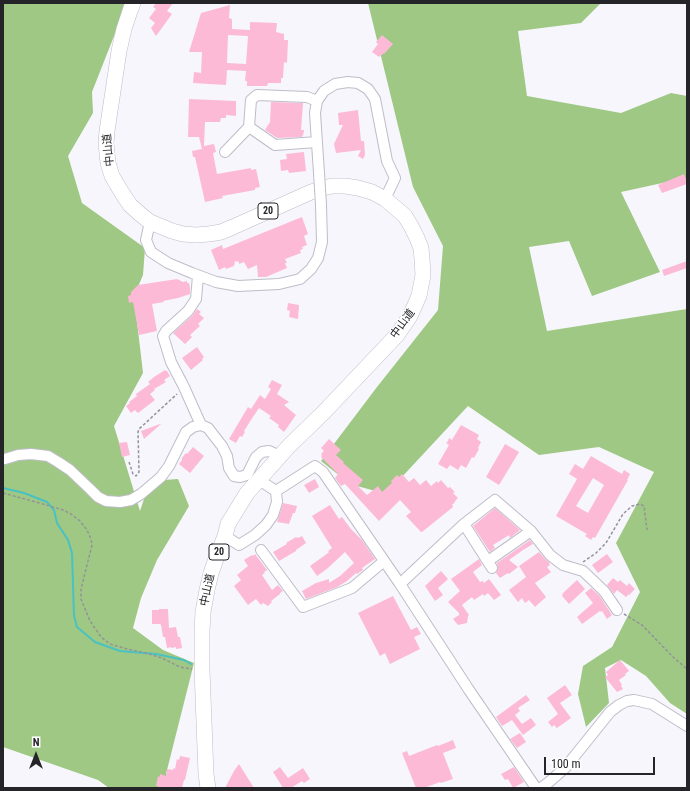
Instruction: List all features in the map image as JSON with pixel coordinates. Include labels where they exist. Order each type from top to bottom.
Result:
[{"type":"highway","name":"中山道","points":[[133,3],[124,29],[119,51],[107,131],[108,163],[112,176],[130,205],[150,222],[172,231],[196,235],[221,232],[323,188],[332,186],[358,188],[372,192],[385,199],[405,216],[418,238],[421,248],[423,267],[419,296],[410,316],[397,334],[324,412],[280,456],[247,493],[228,524],[207,590],[203,612],[202,670],[206,774],[208,788]]},
{"type":"street","points":[[150,222],[146,240],[151,252],[168,263],[198,276],[216,282],[238,286],[279,284],[300,279],[312,269],[318,258],[322,242],[315,113],[317,101],[324,91],[335,84],[348,82],[358,83],[368,89],[375,99],[387,161],[396,178],[385,199]]},
{"type":"street","points":[[225,152],[249,127],[251,100],[257,95],[307,97],[317,101]]},
{"type":"street","points":[[249,127],[275,145],[317,142]]},
{"type":"street","points":[[198,276],[196,299],[188,310],[166,331],[163,336],[171,362],[201,425]]},
{"type":"street","points":[[5,459],[18,455],[31,454],[48,456],[70,470],[98,498],[106,501],[120,502],[131,500],[162,477],[186,432],[193,427],[201,425],[208,428],[222,446],[227,456],[229,468],[234,476],[240,477],[247,475],[256,457],[262,452],[269,451],[280,456]]},
{"type":"street","points":[[276,491],[315,466],[323,472],[400,584],[469,690],[536,788]]},
{"type":"street","points":[[259,480],[276,491]]},
{"type":"street","points":[[225,536],[239,545],[255,535],[266,525],[273,515],[277,502],[276,491]]},
{"type":"street","points":[[400,584],[464,524],[495,500],[531,531],[550,555],[563,565],[583,571],[604,591],[617,610]]},
{"type":"street","points":[[464,524],[490,565],[531,531]]},
{"type":"street","points":[[261,550],[303,607],[352,588],[384,561]]},
{"type":"street","points":[[541,788],[565,768],[610,712],[627,701],[634,700],[652,704],[687,726]]},
{"type":"path","points":[[128,462],[132,474],[136,476],[139,472],[139,429],[184,387]]},
{"type":"path","points":[[3,493],[63,510],[80,521],[87,530],[92,545],[81,589],[81,599],[90,621],[101,637],[110,644],[162,658],[180,668],[202,670]]},
{"type":"path","points":[[574,568],[596,553],[606,543],[623,514],[632,506],[640,504],[644,506],[647,530]]},
{"type":"path","points":[[617,610],[642,625],[673,657],[687,669]]},
{"type":"green space","points":[[3,3],[127,3],[92,92],[93,113],[68,156],[82,203],[145,248],[143,275],[134,296],[143,373],[114,426],[140,511],[150,481],[178,479],[189,506],[157,560],[141,598],[133,628],[163,650],[194,663],[166,774],[177,788],[109,788],[98,780],[3,747]]},
{"type":"green space","points":[[368,3],[601,3],[581,23],[518,31],[527,96],[621,113],[671,93],[687,96],[687,179],[621,192],[660,272],[592,296],[569,241],[529,247],[547,331],[687,309],[687,714],[670,703],[646,676],[621,660],[605,668],[609,703],[586,727],[578,694],[583,666],[612,647],[640,592],[616,543],[654,472],[599,447],[539,455],[468,406],[386,494],[350,484],[321,461],[438,310],[443,246],[413,187]]},
{"type":"building","points":[[156,3],[173,3],[167,11],[172,14],[156,36],[151,28],[155,23],[149,18],[156,9],[153,7]]},
{"type":"building","points":[[230,5],[229,18],[232,19],[232,29],[250,30],[250,22],[277,23],[276,32],[284,34],[284,40],[288,40],[287,63],[284,62],[283,78],[281,78],[281,83],[268,83],[267,86],[247,86],[247,81],[245,81],[246,71],[227,70],[226,85],[193,83],[194,72],[201,73],[202,52],[189,52],[201,13]],"holes":[[[228,35],[248,36],[246,64],[227,63]]]},
{"type":"building","points":[[382,35],[393,44],[384,54],[379,57],[372,52],[378,44],[376,42]]},
{"type":"building","points":[[189,99],[236,101],[236,116],[226,115],[226,118],[221,118],[220,122],[205,122],[204,146],[214,144],[216,152],[213,153],[217,174],[251,168],[251,170],[256,169],[260,187],[255,188],[255,190],[222,196],[223,198],[205,202],[195,157],[193,157],[192,151],[202,149],[199,137],[188,137]]},
{"type":"building","points":[[271,102],[303,103],[301,130],[304,130],[302,137],[277,138],[265,130],[270,122]]},
{"type":"building","points":[[358,110],[361,141],[364,141],[365,155],[363,159],[358,156],[361,150],[336,153],[334,144],[343,125],[339,125],[338,113]]},
{"type":"building","points":[[304,152],[306,171],[289,173],[288,170],[281,171],[280,160],[287,159],[286,154]]},
{"type":"building","points":[[684,174],[687,184],[662,193],[658,185]]},
{"type":"building","points":[[302,217],[308,234],[304,236],[307,245],[302,247],[303,249],[300,250],[301,253],[285,259],[287,268],[266,277],[258,277],[257,265],[248,269],[244,262],[239,264],[239,262],[235,261],[234,266],[226,269],[225,267],[219,270],[211,250],[222,245],[223,249]]},
{"type":"building","points":[[687,261],[687,268],[664,276],[662,270]]},
{"type":"building","points":[[177,279],[183,282],[187,281],[187,283],[189,283],[190,294],[152,304],[157,331],[139,335],[133,302],[129,303],[128,296],[131,295],[131,292],[138,285]]},
{"type":"building","points":[[288,303],[299,305],[298,319],[289,317],[290,311],[287,310]]},
{"type":"building","points":[[197,309],[201,312],[199,314],[204,318],[198,324],[200,326],[190,335],[192,337],[185,344],[173,333],[192,316]]},
{"type":"building","points":[[197,347],[204,357],[202,359],[203,360],[191,370],[182,358]]},
{"type":"building","points":[[165,370],[170,376],[164,380],[166,382],[154,389],[155,390],[150,394],[155,400],[138,413],[135,410],[131,413],[126,406],[130,403],[129,402],[137,396],[136,394],[150,384],[148,382]]},
{"type":"building","points":[[272,380],[282,385],[277,394],[289,402],[284,405],[296,415],[284,432],[278,427],[279,425],[269,418],[271,416],[259,408],[244,431],[245,432],[242,437],[240,436],[236,443],[229,439],[248,407],[251,409],[260,395],[265,399],[271,389],[268,387]]},
{"type":"building","points":[[161,424],[144,439],[141,431]]},
{"type":"building","points":[[461,425],[479,435],[477,439],[481,442],[478,448],[479,449],[474,458],[472,457],[466,468],[461,465],[458,470],[450,465],[447,469],[438,464],[449,445],[446,443],[449,438],[452,440]]},
{"type":"building","points":[[329,439],[341,450],[336,455],[363,480],[358,486],[367,495],[378,486],[382,492],[392,483],[391,481],[397,475],[399,477],[402,474],[409,482],[414,478],[420,485],[426,480],[431,486],[437,481],[438,483],[441,480],[448,488],[450,487],[455,492],[453,493],[458,498],[452,505],[453,507],[422,532],[406,516],[411,512],[400,500],[379,521],[345,484],[341,486],[335,478],[338,474],[321,457],[321,454],[324,451],[321,448]]},
{"type":"building","points":[[127,442],[130,455],[122,457],[119,443]]},
{"type":"building","points":[[505,444],[519,452],[499,485],[486,477]]},
{"type":"building","points":[[193,447],[204,456],[190,473],[179,464],[185,454],[187,454]]},
{"type":"building","points":[[591,456],[622,474],[624,470],[630,474],[595,538],[593,537],[591,540],[585,536],[587,534],[556,516],[577,479],[569,474],[575,464],[583,469]],"holes":[[[593,478],[604,485],[588,513],[576,506]]]},
{"type":"building","points":[[315,479],[319,487],[309,493],[304,485]]},
{"type":"building","points":[[283,503],[297,506],[289,524],[277,522]]},
{"type":"building","points":[[330,505],[339,519],[342,517],[362,540],[375,559],[362,568],[363,570],[357,574],[356,573],[337,587],[306,599],[302,591],[316,583],[329,579],[329,583],[340,576],[354,563],[345,552],[317,576],[310,566],[328,553],[328,551],[332,548],[312,516]]},
{"type":"building","points":[[495,508],[520,530],[510,538],[509,535],[493,545],[495,548],[490,552],[473,526]]},
{"type":"building","points":[[302,536],[306,543],[279,561],[273,552],[296,537],[298,538]]},
{"type":"building","points":[[530,540],[533,544],[509,560],[518,567],[509,574],[508,573],[500,578],[496,573],[498,568],[497,563]]},
{"type":"building","points":[[539,552],[550,563],[547,567],[551,572],[535,583],[546,597],[535,607],[529,600],[525,603],[522,598],[518,602],[509,590],[526,577],[519,566]]},
{"type":"building","points":[[255,554],[267,570],[262,575],[272,590],[278,585],[283,591],[271,601],[272,602],[268,606],[263,603],[261,605],[256,599],[248,605],[234,586],[241,580],[237,575],[248,566],[244,560]]},
{"type":"building","points":[[607,554],[613,562],[598,573],[592,565]]},
{"type":"building","points":[[479,559],[482,565],[473,572],[480,582],[483,581],[484,583],[489,579],[501,595],[494,600],[488,593],[484,596],[483,594],[474,600],[472,597],[462,605],[469,615],[467,623],[458,625],[453,619],[459,615],[459,613],[448,602],[460,591],[451,579]]},
{"type":"building","points":[[441,571],[448,579],[438,588],[443,595],[435,601],[425,586]]},
{"type":"building","points":[[613,578],[618,582],[620,580],[627,586],[629,583],[635,589],[626,597],[617,590],[614,594],[607,585]]},
{"type":"building","points":[[577,580],[585,589],[569,604],[562,594]]},
{"type":"building","points":[[591,588],[599,595],[612,615],[607,619],[602,611],[600,611],[582,624],[577,617],[593,603],[585,593]]},
{"type":"building","points":[[393,596],[411,630],[417,627],[421,634],[414,637],[420,649],[390,664],[385,653],[380,656],[358,613]]},
{"type":"building","points":[[168,609],[169,628],[176,627],[182,648],[167,648],[161,625],[152,624],[152,610]]},
{"type":"building","points":[[620,660],[629,671],[619,680],[623,689],[617,692],[605,677],[608,675],[606,672]]},
{"type":"building","points":[[565,685],[572,695],[560,703],[571,718],[557,728],[554,725],[552,727],[548,722],[558,714],[547,698]]},
{"type":"building","points":[[526,695],[530,700],[518,708],[520,711],[515,715],[522,724],[531,718],[536,725],[523,735],[512,720],[502,726],[496,717]]},
{"type":"building","points":[[520,733],[526,742],[517,748],[510,739]]},
{"type":"building","points":[[453,740],[456,748],[443,753],[453,779],[424,788],[416,788],[402,753],[407,751],[409,756]]},
{"type":"building","points":[[180,756],[190,758],[182,788],[163,788],[156,786],[158,776],[160,777],[160,774],[166,776],[167,769],[175,769],[177,759],[179,760]]},
{"type":"building","points":[[239,764],[254,788],[225,788]]},
{"type":"building","points":[[280,767],[288,778],[303,768],[310,779],[304,783],[302,781],[291,788],[283,788],[273,772]]},
{"type":"building","points":[[514,767],[524,782],[513,788],[508,779],[505,780],[501,774]]},
{"type":"waterway","points":[[3,488],[24,493],[47,502],[54,510],[57,523],[68,540],[72,553],[74,616],[77,627],[95,642],[120,651],[156,654],[184,660],[191,664]]}]
